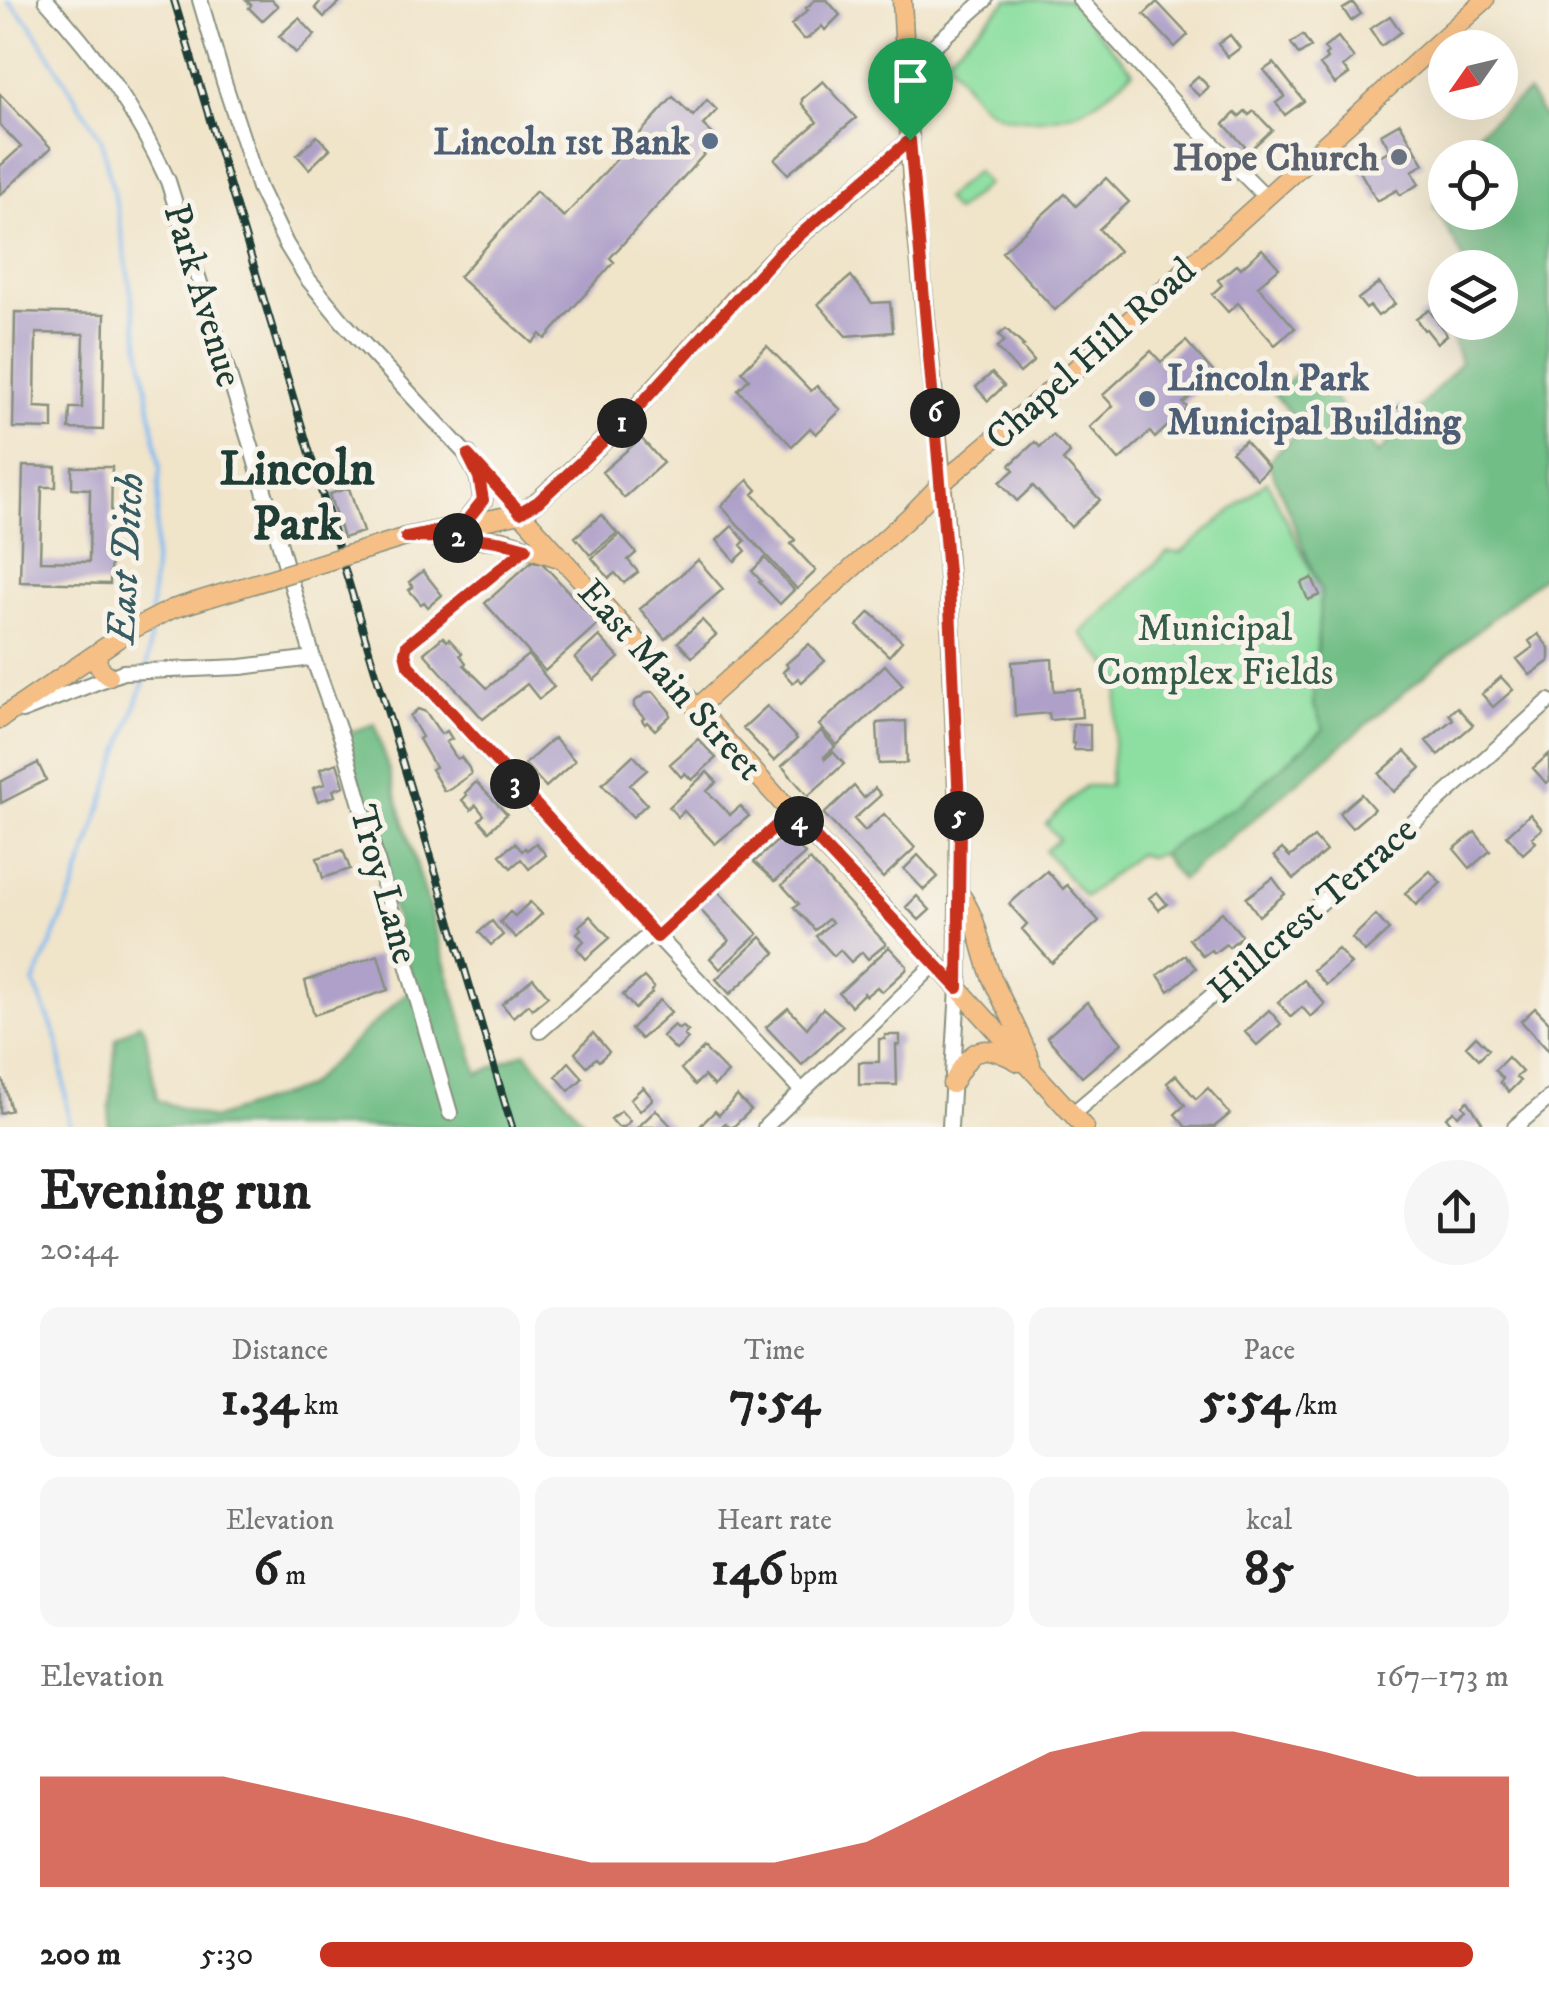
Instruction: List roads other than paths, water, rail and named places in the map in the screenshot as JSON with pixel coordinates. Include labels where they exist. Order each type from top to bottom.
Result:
[{"type":"main road","points":[[902,0],[912,181],[942,483],[954,682],[960,893],[958,988]]},
{"type":"main road","name":"Chapel Hill Road","points":[[697,708],[942,483],[1485,0]]},
{"type":"main road","points":[[1,719],[129,630],[172,610],[406,537],[520,512],[552,490],[612,434],[780,252],[910,140]]},
{"type":"main road","points":[[463,525],[483,500],[479,477],[468,455]]},
{"type":"main road","name":"East Main Street","points":[[520,512],[791,812],[1075,1117]]},
{"type":"main road","points":[[406,537],[502,540],[564,560]]},
{"type":"main road","points":[[98,652],[100,669],[109,676]]},
{"type":"main road","points":[[960,893],[972,910],[986,962],[1033,1070]]},
{"type":"main road","points":[[952,1084],[966,1060],[981,1051],[998,1051],[1033,1070]]},
{"type":"street","name":"Park Avenue","points":[[46,0],[117,86],[168,181],[313,658]]},
{"type":"street","points":[[200,0],[259,188],[286,244],[319,295],[520,512]]},
{"type":"street","points":[[906,53],[931,48],[984,0]]},
{"type":"street","points":[[1080,0],[1266,197]]},
{"type":"street","points":[[526,548],[407,645],[408,665],[802,1090]]},
{"type":"street","points":[[1,719],[109,676],[313,658]]},
{"type":"street","name":"Troy Lane","points":[[313,658],[342,739],[450,1113]]},
{"type":"street","name":"Hillcrest Terrace","points":[[1075,1117],[1549,701]]},
{"type":"street","points":[[540,1030],[791,812]]},
{"type":"street","points":[[765,1127],[936,964]]},
{"type":"street","points":[[950,1127],[958,988]]},
{"type":"street","points":[[1516,1127],[1549,1098]]},
{"type":"waterway","name":"East Ditch","points":[[8,0],[30,24],[101,139],[118,212],[160,468],[151,613]]},
{"type":"waterway","name":"East Ditch","points":[[147,668],[151,628]]},
{"type":"waterway","name":"East Ditch","points":[[70,1127],[58,1041],[34,983],[71,897],[145,678]]},
{"type":"railway","points":[[174,0],[512,1127]]},
{"type":"place","name":"Lincoln 1st Bank","points":[[710,141]]},
{"type":"place","name":"Hope Church","points":[[1399,157]]},
{"type":"place","name":"Lincoln Park Municipal Building","points":[[1147,399]]},
{"type":"district","name":"Lincoln Park","points":[[297,494]]},
{"type":"park label","name":"Municipal Complex Fields","points":[[1215,649]]}]
